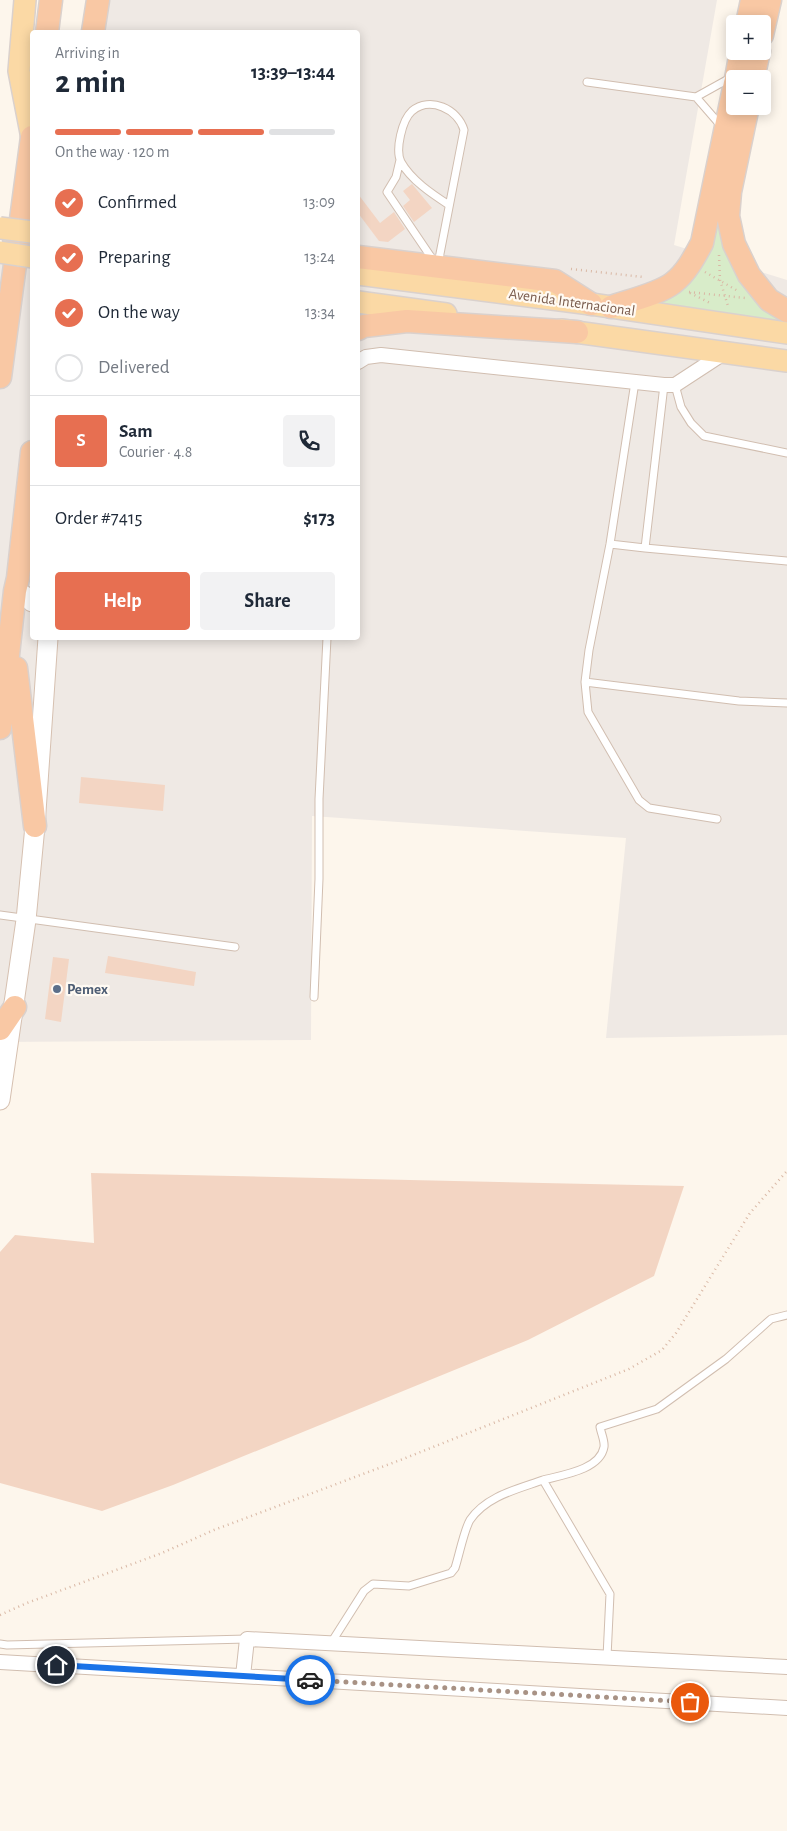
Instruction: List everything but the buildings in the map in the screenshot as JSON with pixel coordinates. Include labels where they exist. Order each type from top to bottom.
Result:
[{"type":"highway","points":[[46,30],[51,0]]},
{"type":"highway","points":[[93,30],[98,0]]},
{"type":"highway","points":[[749,15],[752,0]]},
{"type":"highway","points":[[767,15],[770,0]]},
{"type":"highway","points":[[360,257],[555,281],[601,306],[652,293],[672,284],[691,265],[702,243],[730,115]]},
{"type":"highway","points":[[746,115],[730,192],[728,216],[734,244],[749,275],[769,300],[787,311]]},
{"type":"highway","points":[[0,377],[30,152]]},
{"type":"highway","points":[[360,328],[407,321],[577,332]]},
{"type":"highway","points":[[25,594],[30,493]]},
{"type":"highway","points":[[0,728],[11,632],[25,594],[30,555]]},
{"type":"highway","points":[[11,632],[35,826]]},
{"type":"highway","points":[[0,1029],[15,1007]]},
{"type":"main road","points":[[24,0],[19,71],[30,127]]},
{"type":"main road","points":[[0,228],[30,232]]},
{"type":"main road","points":[[0,252],[30,256]]},
{"type":"main road","name":"Avenida Internacional","points":[[360,274],[787,333]]},
{"type":"main road","name":"Avenida Internacional","points":[[360,302],[787,361]]},
{"type":"main road","points":[[0,1100],[15,1007],[26,920],[35,826],[48,640]]},
{"type":"street","points":[[360,361],[366,357],[381,355],[669,385],[724,353]]},
{"type":"street","points":[[243,1676],[247,1639],[787,1667]]},
{"type":"street","points":[[0,1662],[787,1708]]},
{"type":"lane","points":[[587,82],[696,97],[726,85]]},
{"type":"lane","points":[[696,97],[725,131]]},
{"type":"lane","points":[[426,105],[442,106],[452,112],[461,120],[464,130],[438,267],[387,192],[396,178],[400,160],[398,144],[404,124],[411,112],[426,105]]},
{"type":"lane","points":[[400,160],[420,184],[449,205]]},
{"type":"lane","points":[[635,382],[610,544],[588,650],[585,682],[588,712],[639,800],[650,808],[717,819]]},
{"type":"lane","points":[[669,385],[691,423],[704,436],[787,452]]},
{"type":"lane","points":[[645,548],[669,385]]},
{"type":"lane","points":[[610,544],[787,561]]},
{"type":"lane","points":[[314,997],[319,879],[319,799],[327,640]]},
{"type":"lane","points":[[585,682],[739,701],[787,703]]},
{"type":"lane","points":[[0,915],[235,947]]},
{"type":"lane","points":[[331,1644],[364,1591],[374,1584],[409,1586],[450,1573],[455,1568],[470,1521],[496,1497],[543,1480],[591,1466],[599,1458],[604,1446],[600,1427],[657,1409],[726,1359],[771,1320],[787,1316]]},
{"type":"lane","points":[[543,1480],[610,1594],[607,1658]]},
{"type":"lane","points":[[0,1644],[247,1639]]},
{"type":"path","points":[[562,268],[648,277]]},
{"type":"path","points":[[688,292],[752,299],[701,270]]},
{"type":"path","points":[[684,290],[713,304]]},
{"type":"path","points":[[0,1615],[629,1369],[662,1350],[676,1333],[750,1213],[787,1171]]},
{"type":"shaded area","points":[[88,0],[717,0],[674,245],[787,280],[787,1035],[606,1038],[626,838],[312,816],[311,1040],[0,1042],[0,256],[23,258],[30,228],[30,640],[360,640],[360,30],[80,30]]},
{"type":"green space","points":[[718,204],[785,323],[653,303],[674,296],[690,281],[699,269]]},
{"type":"way so far","points":[[310,1680],[690,1702]]},
{"type":"place","name":"Pemex","points":[[57,989]]},
{"type":"route","points":[[56,1665],[310,1680]]}]
